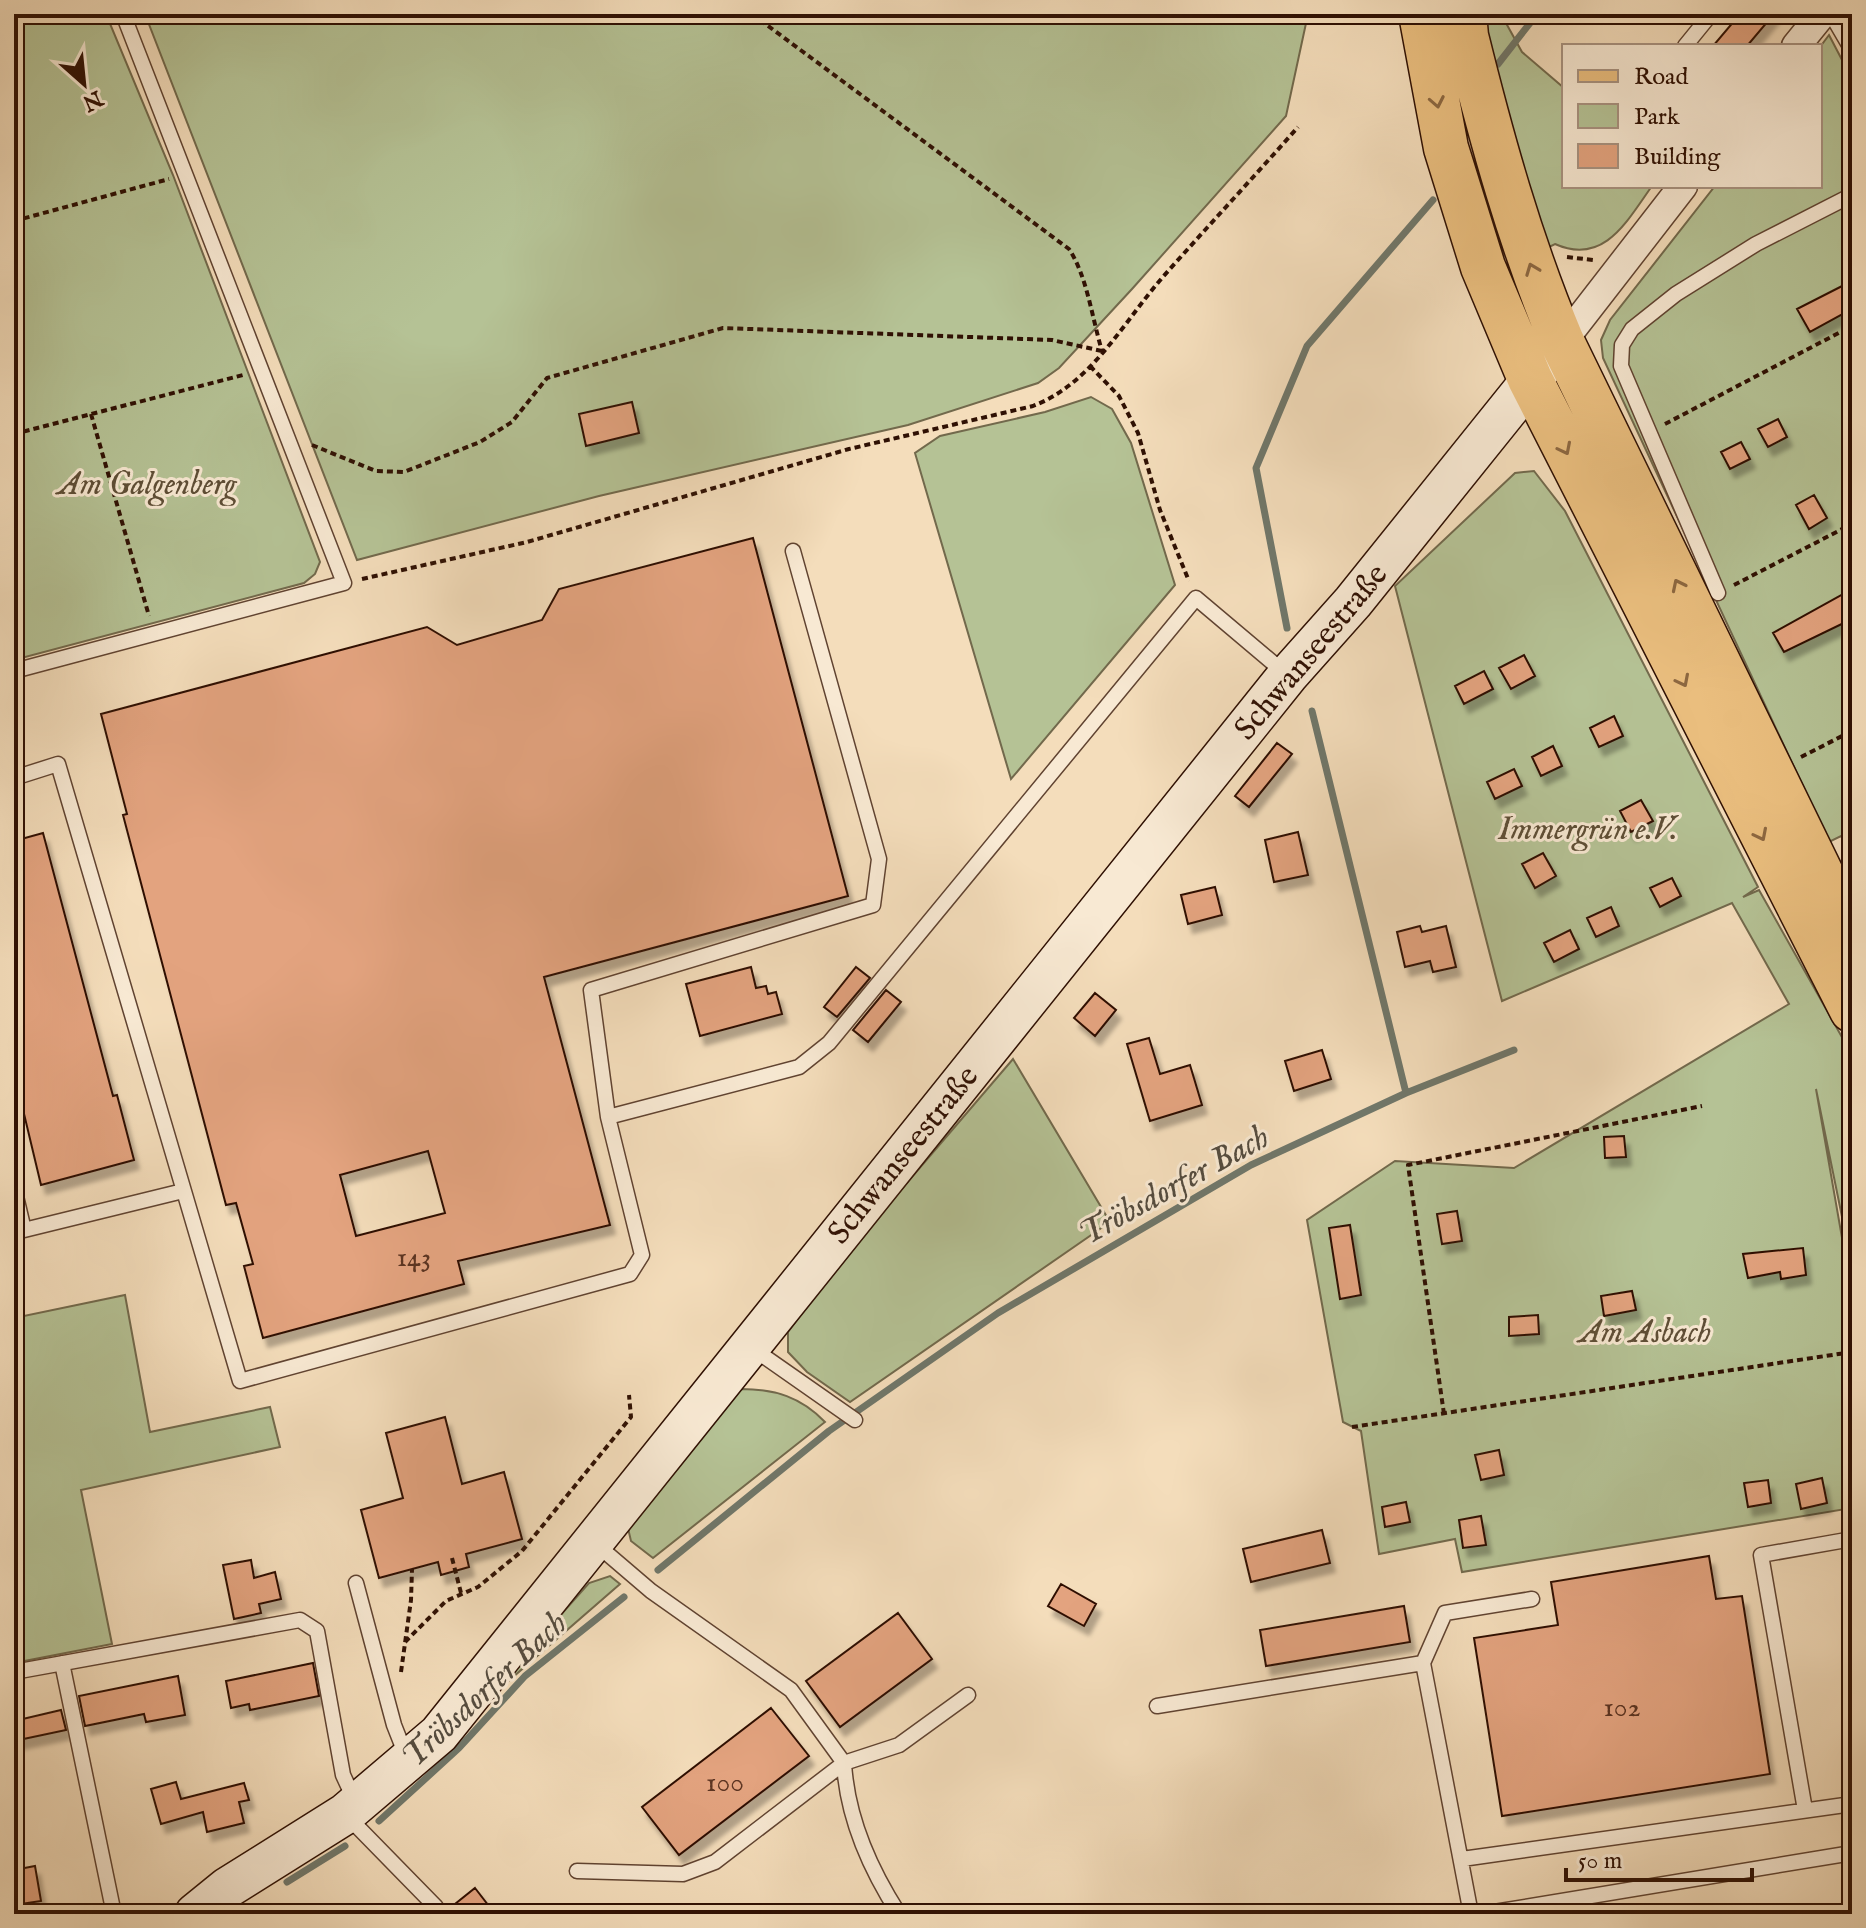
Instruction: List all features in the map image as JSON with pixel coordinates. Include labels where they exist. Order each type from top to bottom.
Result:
[{"type":"main road","points":[[1421,14],[1446,148],[1483,267],[1530,379],[1852,1010]]},
{"type":"main road","points":[[1464,14],[1466,36],[1502,179],[1531,267],[1562,342],[1608,442],[1852,937]]},
{"type":"street","points":[[1798,44],[1822,14]]},
{"type":"street","points":[[1562,342],[1681,188]]},
{"type":"street","name":"Schwanseestraße","points":[[195,1914],[227,1888],[351,1809],[439,1734],[1288,675],[1353,602],[1562,342]]},
{"type":"lane","points":[[14,671],[344,583],[123,14]]},
{"type":"lane","points":[[1687,44],[1711,14]]},
{"type":"lane","points":[[1831,14],[1852,50]]},
{"type":"lane","points":[[1718,593],[1621,366],[1622,345],[1632,329],[1715,267],[1852,195]]},
{"type":"lane","points":[[14,778],[58,764],[240,1381],[630,1274],[642,1255],[608,1117],[591,990],[873,905],[879,859],[793,551]]},
{"type":"lane","points":[[608,1117],[799,1067],[829,1043],[1196,598],[1288,675]]},
{"type":"lane","points":[[14,1188],[24,1230],[183,1191]]},
{"type":"lane","points":[[748,1346],[855,1420]]},
{"type":"lane","points":[[1805,1810],[1761,1555],[1852,1539]]},
{"type":"lane","points":[[593,1541],[651,1591],[791,1690],[844,1763],[846,1794],[854,1818],[899,1914]]},
{"type":"lane","points":[[356,1583],[394,1725],[410,1761]]},
{"type":"lane","points":[[1471,1914],[1423,1663],[1445,1613],[1532,1599]]},
{"type":"lane","points":[[14,1672],[300,1620],[317,1631],[351,1809],[436,1907]]},
{"type":"lane","points":[[62,1663],[114,1914]]},
{"type":"lane","points":[[1157,1706],[1423,1663]]},
{"type":"lane","points":[[577,1871],[683,1874],[715,1862],[844,1763],[899,1745],[968,1695]]},
{"type":"lane","points":[[1462,1859],[1852,1804]]},
{"type":"lane","points":[[1482,1914],[1852,1853]]},
{"type":"path","points":[[752,14],[1069,249],[1082,268],[1085,295],[1102,351]]},
{"type":"path","points":[[344,583],[527,542],[849,449],[1033,406],[1058,397],[1090,366],[1160,280],[1298,127]]},
{"type":"path","points":[[14,221],[187,174]]},
{"type":"path","points":[[1649,432],[1852,326]]},
{"type":"path","points":[[294,451],[310,444],[324,447],[349,462],[376,471],[404,472],[480,442],[512,422],[547,378],[723,328],[1052,340],[1102,351]]},
{"type":"path","points":[[1090,366],[1119,396],[1138,433],[1160,510],[1196,598]]},
{"type":"path","points":[[14,434],[261,370]]},
{"type":"path","points":[[91,414],[155,634]]},
{"type":"path","points":[[1718,593],[1852,524]]},
{"type":"path","points":[[1444,1414],[1408,1165],[1702,1106]]},
{"type":"path","points":[[1352,1427],[1852,1352]]},
{"type":"path","points":[[405,1642],[446,1601],[478,1587],[522,1551],[631,1417],[629,1395]]},
{"type":"path","points":[[452,1558],[461,1593]]},
{"type":"path","points":[[394,1725],[399,1711],[412,1569]]},
{"type":"green space","name":"Am Galgenberg","points":[[14,14],[106,14],[173,175],[320,562],[315,574],[304,583],[14,660]]},
{"type":"green space","points":[[145,14],[1308,14],[1286,116],[1059,368],[1038,383],[908,425],[599,496],[357,560]]},
{"type":"green space","points":[[1473,14],[1501,14],[1522,52],[1562,86],[1562,188],[1651,188],[1623,226],[1601,245],[1572,249],[1555,244],[1547,248]]},
{"type":"green space","points":[[1829,35],[1852,79],[1852,843],[1847,846],[1841,836],[1829,842],[1603,358],[1601,340],[1610,320],[1713,188],[1822,188],[1822,44]]},
{"type":"green space","points":[[1091,397],[1112,409],[1131,443],[1175,585],[1011,779],[915,453],[940,436],[1045,412]]},
{"type":"green space","name":"Am Asbach","points":[[1534,471],[1565,511],[1758,887],[1743,897],[1759,890],[1852,1055],[1852,1266],[1816,1089],[1852,1295],[1852,1508],[1462,1572],[1455,1539],[1379,1554],[1361,1431],[1343,1422],[1307,1220],[1395,1161],[1514,1168],[1789,1004],[1732,903],[1502,1001],[1395,586],[1515,473]]},
{"type":"green space","points":[[1013,1059],[1110,1222],[850,1402],[807,1372],[788,1352],[788,1332],[845,1255]]},
{"type":"green space","points":[[125,1295],[150,1432],[270,1407],[280,1447],[81,1490],[112,1644],[14,1663],[14,1318]]},
{"type":"green space","points":[[741,1389],[787,1396],[807,1406],[825,1422],[653,1558],[631,1541],[627,1524]]},
{"type":"green space","points":[[610,1576],[620,1584],[482,1704],[589,1583]]},
{"type":"building","points":[[1740,14],[1774,14],[1749,44],[1715,44]]},
{"type":"building","points":[[1852,281],[1852,309],[1810,332],[1797,309]]},
{"type":"building","points":[[632,402],[639,433],[586,446],[579,414]]},
{"type":"building","points":[[1778,419],[1787,437],[1768,447],[1758,429]]},
{"type":"building","points":[[1741,442],[1750,459],[1730,469],[1721,452]]},
{"type":"building","points":[[1814,495],[1827,518],[1809,529],[1796,505]]},
{"type":"building","points":[[753,538],[848,896],[544,977],[610,1225],[458,1261],[464,1284],[263,1338],[244,1266],[253,1264],[236,1203],[226,1205],[123,815],[127,814],[101,714],[427,627],[457,645],[542,620],[559,589]],"holes":[[[428,1151],[445,1213],[356,1236],[340,1175]]]},
{"type":"building","points":[[1847,592],[1852,603],[1852,619],[1784,652],[1773,633]]},
{"type":"building","points":[[1524,655],[1535,676],[1511,689],[1499,668]]},
{"type":"building","points":[[1484,671],[1493,689],[1464,704],[1455,686]]},
{"type":"building","points":[[1614,716],[1623,736],[1599,747],[1590,728]]},
{"type":"building","points":[[1277,743],[1292,754],[1249,807],[1235,796]]},
{"type":"building","points":[[1553,746],[1562,766],[1541,776],[1532,757]]},
{"type":"building","points":[[1514,769],[1522,786],[1495,799],[1487,782]]},
{"type":"building","points":[[1641,800],[1653,821],[1631,832],[1620,811]]},
{"type":"building","points":[[1298,832],[1308,875],[1274,882],[1265,840]]},
{"type":"building","points":[[43,833],[113,1096],[117,1095],[134,1160],[41,1185],[14,1072],[14,841]]},
{"type":"building","points":[[1543,853],[1556,876],[1535,888],[1522,864]]},
{"type":"building","points":[[1672,878],[1681,896],[1660,907],[1650,888]]},
{"type":"building","points":[[1215,887],[1222,915],[1188,924],[1181,895]]},
{"type":"building","points":[[1611,907],[1619,926],[1596,937],[1587,918]]},
{"type":"building","points":[[1420,926],[1422,932],[1446,926],[1456,967],[1433,972],[1430,961],[1405,967],[1397,932]]},
{"type":"building","points":[[1570,930],[1579,949],[1554,962],[1544,943]]},
{"type":"building","points":[[751,967],[756,988],[766,986],[768,994],[776,992],[782,1014],[700,1036],[686,984]]},
{"type":"building","points":[[856,967],[870,978],[837,1017],[824,1007]]},
{"type":"building","points":[[886,990],[901,1002],[868,1042],[853,1030]]},
{"type":"building","points":[[1095,993],[1116,1010],[1095,1036],[1074,1018]]},
{"type":"building","points":[[1149,1038],[1160,1074],[1190,1065],[1202,1105],[1150,1121],[1127,1044]]},
{"type":"building","points":[[1322,1050],[1331,1079],[1294,1091],[1285,1061]]},
{"type":"building","points":[[1624,1136],[1626,1157],[1605,1158],[1604,1137]]},
{"type":"building","points":[[1457,1211],[1462,1241],[1442,1244],[1437,1214]]},
{"type":"building","points":[[1350,1225],[1361,1295],[1340,1299],[1329,1228]]},
{"type":"building","points":[[1803,1248],[1806,1275],[1781,1279],[1780,1272],[1748,1278],[1743,1254]]},
{"type":"building","points":[[1632,1291],[1636,1310],[1604,1316],[1601,1296]]},
{"type":"building","points":[[1538,1315],[1539,1334],[1509,1336],[1509,1317]]},
{"type":"building","points":[[445,1417],[462,1484],[504,1472],[522,1539],[466,1554],[469,1567],[441,1575],[438,1562],[379,1578],[361,1510],[403,1498],[386,1433]]},
{"type":"building","points":[[1499,1450],[1504,1475],[1481,1480],[1475,1455]]},
{"type":"building","points":[[1822,1478],[1827,1503],[1801,1509],[1796,1484]]},
{"type":"building","points":[[1768,1480],[1771,1503],[1748,1507],[1744,1483]]},
{"type":"building","points":[[1406,1502],[1410,1522],[1385,1527],[1382,1507]]},
{"type":"building","points":[[1481,1516],[1486,1545],[1463,1548],[1459,1520]]},
{"type":"building","points":[[1322,1530],[1330,1563],[1251,1582],[1243,1549]]},
{"type":"building","points":[[1709,1556],[1716,1599],[1742,1596],[1770,1774],[1502,1816],[1474,1638],[1558,1625],[1551,1582]]},
{"type":"building","points":[[251,1560],[254,1578],[275,1572],[281,1599],[259,1604],[261,1613],[234,1619],[223,1565]]},
{"type":"building","points":[[1061,1584],[1096,1604],[1084,1626],[1048,1606]]},
{"type":"building","points":[[1404,1606],[1410,1642],[1266,1666],[1260,1630]]},
{"type":"building","points":[[898,1613],[932,1659],[840,1727],[806,1681]]},
{"type":"building","points":[[313,1663],[319,1696],[250,1710],[249,1704],[231,1708],[226,1681]]},
{"type":"building","points":[[178,1676],[185,1715],[146,1722],[144,1714],[85,1726],[79,1696]]},
{"type":"building","points":[[771,1708],[809,1756],[679,1855],[642,1807]]},
{"type":"building","points":[[61,1710],[66,1730],[14,1741],[14,1721]]},
{"type":"building","points":[[176,1782],[181,1799],[244,1783],[249,1800],[239,1802],[244,1823],[207,1832],[203,1812],[161,1824],[151,1789]]},
{"type":"building","points":[[35,1866],[41,1901],[14,1905],[14,1870]]},
{"type":"building","points":[[475,1888],[495,1914],[443,1914],[445,1912]]},
{"type":"waterway","name":"Tröbsdorfer Bach","points":[[1498,64],[1537,14]]},
{"type":"waterway","name":"Tröbsdorfer Bach","points":[[1287,628],[1256,468],[1307,346],[1433,200]]},
{"type":"waterway","name":"Tröbsdorfer Bach","points":[[1312,711],[1406,1093]]},
{"type":"waterway","name":"Tröbsdorfer Bach","points":[[658,1570],[829,1431],[998,1313],[1251,1165],[1406,1093],[1514,1050]]},
{"type":"waterway","name":"Tröbsdorfer Bach","points":[[379,1821],[459,1748],[525,1676],[624,1597]]},
{"type":"waterway","name":"Tröbsdorfer Bach","points":[[287,1882],[345,1846]]},
{"type":"park label","name":"Immergrün e.V.","points":[[1588,828]]}]
